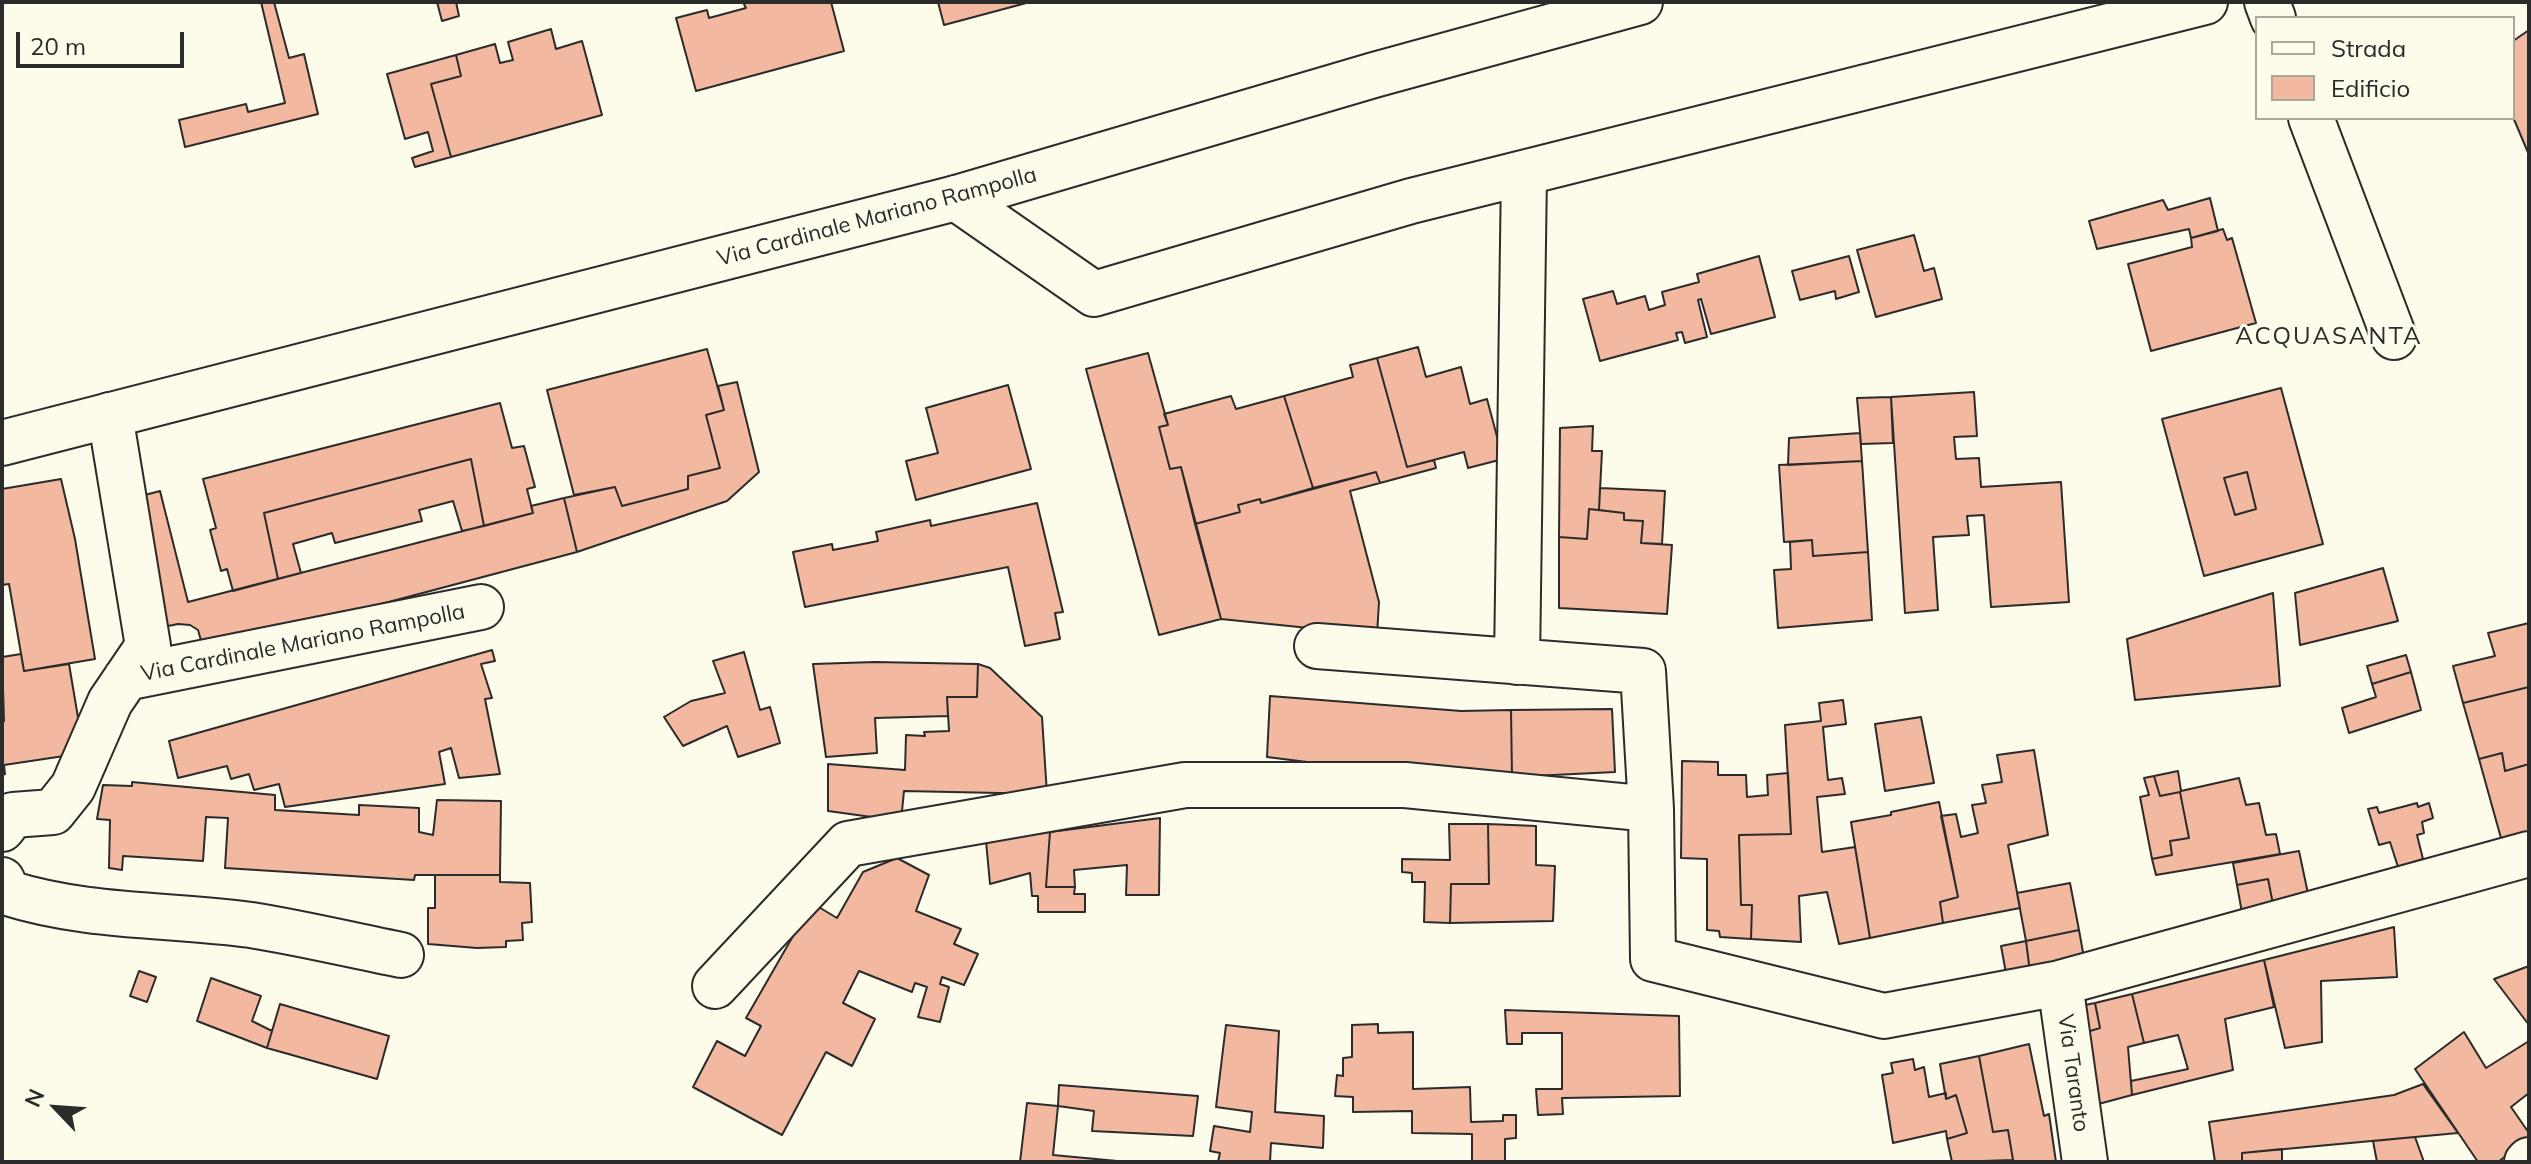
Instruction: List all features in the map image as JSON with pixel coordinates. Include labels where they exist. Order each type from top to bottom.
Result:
[{"type":"street","name":"Via Cardinale Mariano Rampolla","points":[[2,443],[956,198],[1374,75],[1640,2]]},
{"type":"street","points":[[956,198],[1094,294],[1411,201],[2205,2]]},
{"type":"street","points":[[2312,120],[2394,337]]},
{"type":"street","points":[[1517,662],[1524,173]]},
{"type":"street","name":"Via Cardinale Mariano Rampolla","points":[[2,829],[13,815],[53,812],[73,787],[110,702],[148,646],[110,415]]},
{"type":"street","name":"Via Cardinale Mariano Rampolla","points":[[126,678],[481,607]]},
{"type":"street","points":[[1317,646],[1643,671],[1651,809],[1653,959],[1884,1016],[2060,983],[2529,854]]},
{"type":"street","points":[[715,986],[848,844],[862,841],[1185,785],[1405,785],[1651,809]]},
{"type":"street","points":[[2,880],[8,893],[42,904],[250,925],[401,955]]},
{"type":"street","name":"Via Taranto","points":[[2060,983],[2085,1162]]},
{"type":"building","points":[[261,2],[274,2],[289,58],[304,54],[318,114],[185,147],[179,120],[246,104],[248,112],[285,103]]},
{"type":"building","points":[[437,2],[456,2],[459,16],[442,21]]},
{"type":"building","points":[[743,2],[831,2],[844,51],[696,91],[676,18],[707,10],[709,18],[746,8]]},
{"type":"building","points":[[938,2],[1030,2],[944,25]]},
{"type":"building","points":[[551,29],[556,49],[582,41],[602,115],[451,157],[431,84],[461,76],[456,55],[495,44],[500,63],[513,60],[508,42]]},
{"type":"building","points":[[2529,30],[2529,155],[2514,120],[2515,40]]},
{"type":"building","points":[[456,55],[461,76],[431,84],[451,157],[415,167],[412,158],[433,151],[428,132],[405,139],[387,74]]},
{"type":"building","points":[[2210,198],[2218,231],[2191,238],[2189,229],[2097,249],[2089,221],[2163,200],[2168,210]]},
{"type":"building","points":[[2223,229],[2227,240],[2232,238],[2256,323],[2151,351],[2128,264],[2192,247],[2191,238]]},
{"type":"building","points":[[1914,235],[1924,271],[1934,268],[1942,299],[1876,317],[1857,250]]},
{"type":"building","points":[[1759,256],[1775,317],[1711,334],[1701,299],[1698,300],[1707,337],[1685,343],[1682,332],[1676,333],[1678,340],[1600,361],[1583,299],[1613,291],[1617,304],[1645,296],[1649,310],[1665,305],[1662,292],[1699,282],[1697,274]]},
{"type":"building","points":[[1849,256],[1859,292],[1836,299],[1835,291],[1800,300],[1792,271]]},
{"type":"building","points":[[1418,347],[1426,377],[1461,367],[1470,404],[1487,399],[1503,459],[1468,468],[1464,452],[1407,467],[1377,358]]},
{"type":"building","points":[[707,349],[724,410],[706,415],[720,468],[688,476],[688,489],[622,506],[615,487],[574,495],[547,390]]},
{"type":"building","points":[[1148,353],[1168,425],[1159,427],[1170,469],[1181,467],[1221,619],[1159,635],[1086,369]]},
{"type":"building","points":[[1377,358],[1407,467],[1434,460],[1436,468],[1380,483],[1376,472],[1313,488],[1284,396],[1353,377],[1350,365]]},
{"type":"building","points":[[737,382],[759,472],[727,501],[577,552],[564,498],[615,487],[622,506],[688,489],[688,476],[720,468],[706,415],[724,410],[718,386]]},
{"type":"building","points":[[1008,385],[1031,469],[916,500],[906,461],[938,453],[926,408]]},
{"type":"building","points":[[2281,388],[2323,544],[2204,576],[2162,419]],"holes":[[[2247,472],[2256,509],[2235,515],[2224,478]]]},
{"type":"building","points":[[1974,392],[1977,436],[1954,437],[1956,459],[1979,458],[1981,487],[2061,482],[2069,602],[1991,607],[1984,515],[1967,516],[1969,535],[1933,537],[1938,610],[1905,613],[1891,397]]},
{"type":"building","points":[[1231,396],[1236,409],[1284,396],[1313,488],[1261,503],[1260,499],[1238,505],[1240,512],[1195,524],[1181,467],[1170,469],[1159,427],[1168,425],[1164,414]]},
{"type":"building","points":[[1891,397],[1893,443],[1861,444],[1857,398]]},
{"type":"building","points":[[500,403],[512,448],[524,446],[535,487],[527,489],[533,513],[484,526],[471,459],[264,513],[278,579],[233,591],[227,569],[221,571],[210,530],[216,528],[203,479]]},
{"type":"building","points":[[1593,426],[1592,451],[1602,451],[1599,510],[1589,509],[1587,539],[1559,537],[1560,428]]},
{"type":"building","points":[[1860,433],[1862,461],[1788,465],[1789,438]]},
{"type":"building","points":[[471,459],[484,526],[462,531],[453,501],[419,510],[422,521],[335,543],[332,533],[293,544],[301,573],[278,579],[264,513]]},
{"type":"building","points":[[1862,461],[1868,552],[1813,556],[1812,540],[1784,542],[1779,465]]},
{"type":"building","points":[[1376,472],[1380,483],[1350,491],[1379,602],[1377,635],[1221,619],[1195,524],[1240,512],[1238,505],[1260,499],[1261,503]]},
{"type":"building","points":[[2247,472],[2256,509],[2235,515],[2224,478]]},
{"type":"building","points":[[61,479],[75,539],[95,659],[24,671],[9,584],[2,585],[2,489]]},
{"type":"building","points":[[1600,488],[1665,491],[1662,544],[1641,543],[1643,521],[1624,520],[1624,513],[1599,510]]},
{"type":"building","points":[[160,491],[188,602],[533,513],[531,506],[564,498],[577,552],[204,651],[198,630],[190,625],[163,627],[141,496]]},
{"type":"building","points":[[1037,503],[1063,612],[1055,613],[1060,639],[1025,646],[1008,567],[805,607],[793,552],[832,544],[833,550],[878,541],[876,532],[930,520],[931,526]]},
{"type":"building","points":[[1589,509],[1624,513],[1624,520],[1643,521],[1641,543],[1672,545],[1667,614],[1559,608],[1559,537],[1587,539]]},
{"type":"building","points":[[1812,540],[1813,556],[1868,552],[1872,620],[1778,628],[1774,570],[1791,569],[1790,542]]},
{"type":"building","points":[[2383,568],[2398,621],[2300,645],[2295,593]]},
{"type":"building","points":[[2273,593],[2280,686],[2135,700],[2127,639]]},
{"type":"building","points":[[2529,623],[2529,687],[2463,703],[2453,666],[2495,656],[2488,633]]},
{"type":"building","points":[[492,650],[495,661],[481,664],[492,698],[485,699],[500,774],[459,778],[451,748],[439,752],[445,784],[285,807],[279,784],[254,790],[249,774],[231,779],[227,766],[178,778],[169,741]]},
{"type":"building","points":[[744,652],[760,710],[770,707],[780,743],[738,757],[727,726],[683,746],[664,717],[691,701],[725,693],[713,661]]},
{"type":"building","points":[[21,654],[24,671],[69,664],[84,753],[4,765],[5,774],[2,775],[2,657]]},
{"type":"building","points":[[2406,655],[2411,672],[2372,684],[2367,666]]},
{"type":"building","points":[[813,664],[978,664],[977,697],[947,697],[948,716],[875,718],[877,753],[826,757]]},
{"type":"building","points":[[978,664],[990,668],[1042,717],[1047,794],[904,791],[901,821],[828,811],[828,764],[905,770],[906,735],[925,736],[924,732],[949,731],[947,697],[977,697]]},
{"type":"building","points":[[2411,672],[2421,710],[2349,733],[2342,708],[2376,697],[2372,684]]},
{"type":"building","points":[[2529,687],[2529,764],[2505,771],[2502,753],[2479,759],[2463,703]]},
{"type":"building","points":[[1270,696],[1461,711],[1511,710],[1512,777],[1435,778],[1267,757]]},
{"type":"building","points":[[1843,700],[1846,724],[1823,727],[1828,780],[1842,778],[1845,794],[1817,797],[1822,852],[1855,847],[1870,938],[1839,944],[1827,892],[1799,896],[1801,942],[1751,939],[1752,905],[1741,905],[1739,835],[1791,834],[1785,725],[1821,721],[1819,703]]},
{"type":"building","points":[[1612,709],[1615,772],[1512,777],[1511,710]]},
{"type":"building","points":[[1921,717],[1934,783],[1885,791],[1875,724]]},
{"type":"building","points":[[2034,750],[2048,835],[2008,845],[2020,908],[1943,923],[1940,902],[1958,897],[1941,816],[1956,814],[1961,837],[1978,833],[1972,805],[1986,803],[1982,785],[2002,782],[1997,755]]},
{"type":"building","points":[[2502,753],[2505,771],[2529,764],[2529,843],[2504,849],[2479,759]]},
{"type":"building","points":[[1682,761],[1718,762],[1718,775],[1746,775],[1747,797],[1768,795],[1767,775],[1788,773],[1791,834],[1739,835],[1741,905],[1752,905],[1751,939],[1720,937],[1719,931],[1707,930],[1707,859],[1681,858]]},
{"type":"building","points":[[2178,771],[2181,791],[2239,778],[2246,805],[2259,803],[2266,835],[2276,834],[2280,854],[2156,875],[2152,859],[2172,855],[2170,841],[2189,838],[2180,792],[2160,796],[2154,776]]},
{"type":"building","points":[[2154,776],[2160,796],[2180,792],[2189,838],[2170,841],[2172,855],[2152,859],[2140,797],[2149,795],[2144,778]]},
{"type":"building","points":[[132,782],[275,795],[275,810],[359,815],[359,805],[419,808],[419,832],[433,835],[437,800],[501,801],[500,875],[415,875],[414,880],[225,868],[228,818],[206,817],[203,861],[123,856],[122,870],[109,868],[110,820],[97,819],[103,785],[132,786]]},
{"type":"building","points":[[1939,802],[1958,897],[1940,902],[1943,923],[1870,938],[1851,822]]},
{"type":"building","points":[[2417,803],[2418,807],[2429,803],[2433,818],[2422,822],[2424,833],[2417,835],[2423,859],[2398,867],[2390,842],[2379,845],[2368,809],[2377,807],[2379,813]]},
{"type":"building","points":[[1160,818],[1159,895],[1126,895],[1127,865],[1074,870],[1075,887],[1046,887],[1050,832]]},
{"type":"building","points":[[1449,824],[1488,824],[1489,884],[1451,884],[1450,923],[1424,922],[1425,882],[1412,882],[1412,873],[1402,872],[1402,859],[1450,860]]},
{"type":"building","points":[[1488,824],[1536,826],[1536,865],[1555,866],[1553,921],[1450,923],[1451,884],[1489,884]]},
{"type":"building","points":[[1050,832],[1046,887],[1075,887],[1074,894],[1085,894],[1085,912],[1038,912],[1038,896],[1032,896],[1030,873],[990,884],[986,841]]},
{"type":"building","points":[[2299,851],[2310,903],[2275,914],[2268,879],[2237,885],[2233,863]]},
{"type":"building","points":[[897,858],[929,875],[916,911],[961,929],[954,944],[978,954],[964,985],[942,977],[940,984],[949,987],[940,1022],[918,1017],[927,987],[915,983],[912,992],[859,971],[843,1003],[875,1019],[852,1066],[826,1052],[782,1135],[693,1087],[717,1041],[745,1056],[761,1026],[746,1018],[812,903],[837,918],[863,872]]},
{"type":"building","points":[[435,875],[500,875],[500,882],[530,883],[532,922],[522,923],[523,940],[506,941],[506,947],[428,944],[428,908],[435,908]]},
{"type":"building","points":[[2268,879],[2275,914],[2244,924],[2237,885]]},
{"type":"building","points":[[2070,883],[2079,930],[2026,941],[2017,893]]},
{"type":"building","points":[[2394,927],[2397,977],[2321,981],[2322,1042],[2285,1048],[2264,960]]},
{"type":"building","points":[[2079,930],[2087,975],[2031,980],[2026,941]]},
{"type":"building","points":[[2026,941],[2031,980],[2008,984],[2001,946]]},
{"type":"building","points":[[2264,960],[2274,1007],[2225,1019],[2233,1070],[2132,1095],[2131,1081],[2188,1069],[2178,1035],[2144,1043],[2132,994]]},
{"type":"building","points":[[2529,966],[2529,1025],[2494,979]]},
{"type":"building","points":[[139,971],[156,977],[147,1002],[130,996]]},
{"type":"building","points":[[211,978],[261,996],[252,1021],[272,1031],[267,1048],[197,1021]]},
{"type":"building","points":[[2132,994],[2144,1043],[2128,1047],[2132,1095],[2091,1106],[2080,1034],[2100,1028],[2095,1003]]},
{"type":"building","points":[[2095,1003],[2100,1028],[2080,1034],[2075,1007]]},
{"type":"building","points":[[280,1004],[389,1036],[377,1079],[267,1048]]},
{"type":"building","points":[[1505,1010],[1679,1016],[1680,1096],[1562,1098],[1563,1114],[1538,1115],[1536,1089],[1562,1089],[1562,1033],[1522,1033],[1522,1044],[1507,1044]]},
{"type":"building","points":[[1378,1024],[1378,1033],[1413,1032],[1413,1089],[1470,1087],[1471,1122],[1503,1121],[1503,1115],[1516,1115],[1516,1138],[1505,1139],[1505,1162],[1472,1162],[1472,1134],[1412,1133],[1412,1111],[1353,1112],[1353,1097],[1335,1096],[1337,1075],[1343,1076],[1343,1058],[1352,1057],[1352,1025]]},
{"type":"building","points":[[1226,1025],[1279,1031],[1275,1112],[1324,1116],[1323,1148],[1271,1143],[1270,1162],[1218,1162],[1220,1153],[1210,1151],[1214,1126],[1250,1132],[1252,1112],[1216,1107]]},
{"type":"building","points":[[2464,1032],[2486,1068],[2529,1041],[2529,1093],[2511,1107],[2529,1133],[2529,1138],[2498,1162],[2478,1162],[2415,1069]]},
{"type":"building","points":[[2029,1044],[2044,1116],[2049,1114],[2056,1162],[2003,1162],[2013,1160],[2008,1130],[1993,1132],[1979,1056]]},
{"type":"building","points":[[1979,1056],[1993,1132],[2008,1130],[2013,1160],[1952,1162],[1947,1139],[1967,1133],[1956,1095],[1946,1099],[1940,1064]]},
{"type":"building","points":[[1913,1059],[1915,1070],[1924,1067],[1929,1097],[1946,1093],[1946,1099],[1956,1095],[1967,1133],[1947,1139],[1946,1131],[1893,1143],[1882,1075],[1893,1073],[1891,1063]]},
{"type":"building","points":[[2423,1084],[2458,1133],[2242,1153],[2242,1162],[2215,1162],[2209,1122],[2394,1095]]},
{"type":"building","points":[[1059,1085],[1198,1096],[1193,1136],[1092,1131],[1094,1111],[1058,1106]]},
{"type":"building","points":[[1027,1103],[1058,1106],[1053,1155],[1128,1162],[1020,1162]]},
{"type":"building","points":[[2415,1137],[2424,1162],[2377,1162],[2373,1141]]},
{"type":"building","points":[[2282,1149],[2282,1162],[2242,1162],[2242,1153]]},
{"type":"district","name":"ACQUASANTA","points":[[2329,337]]}]
